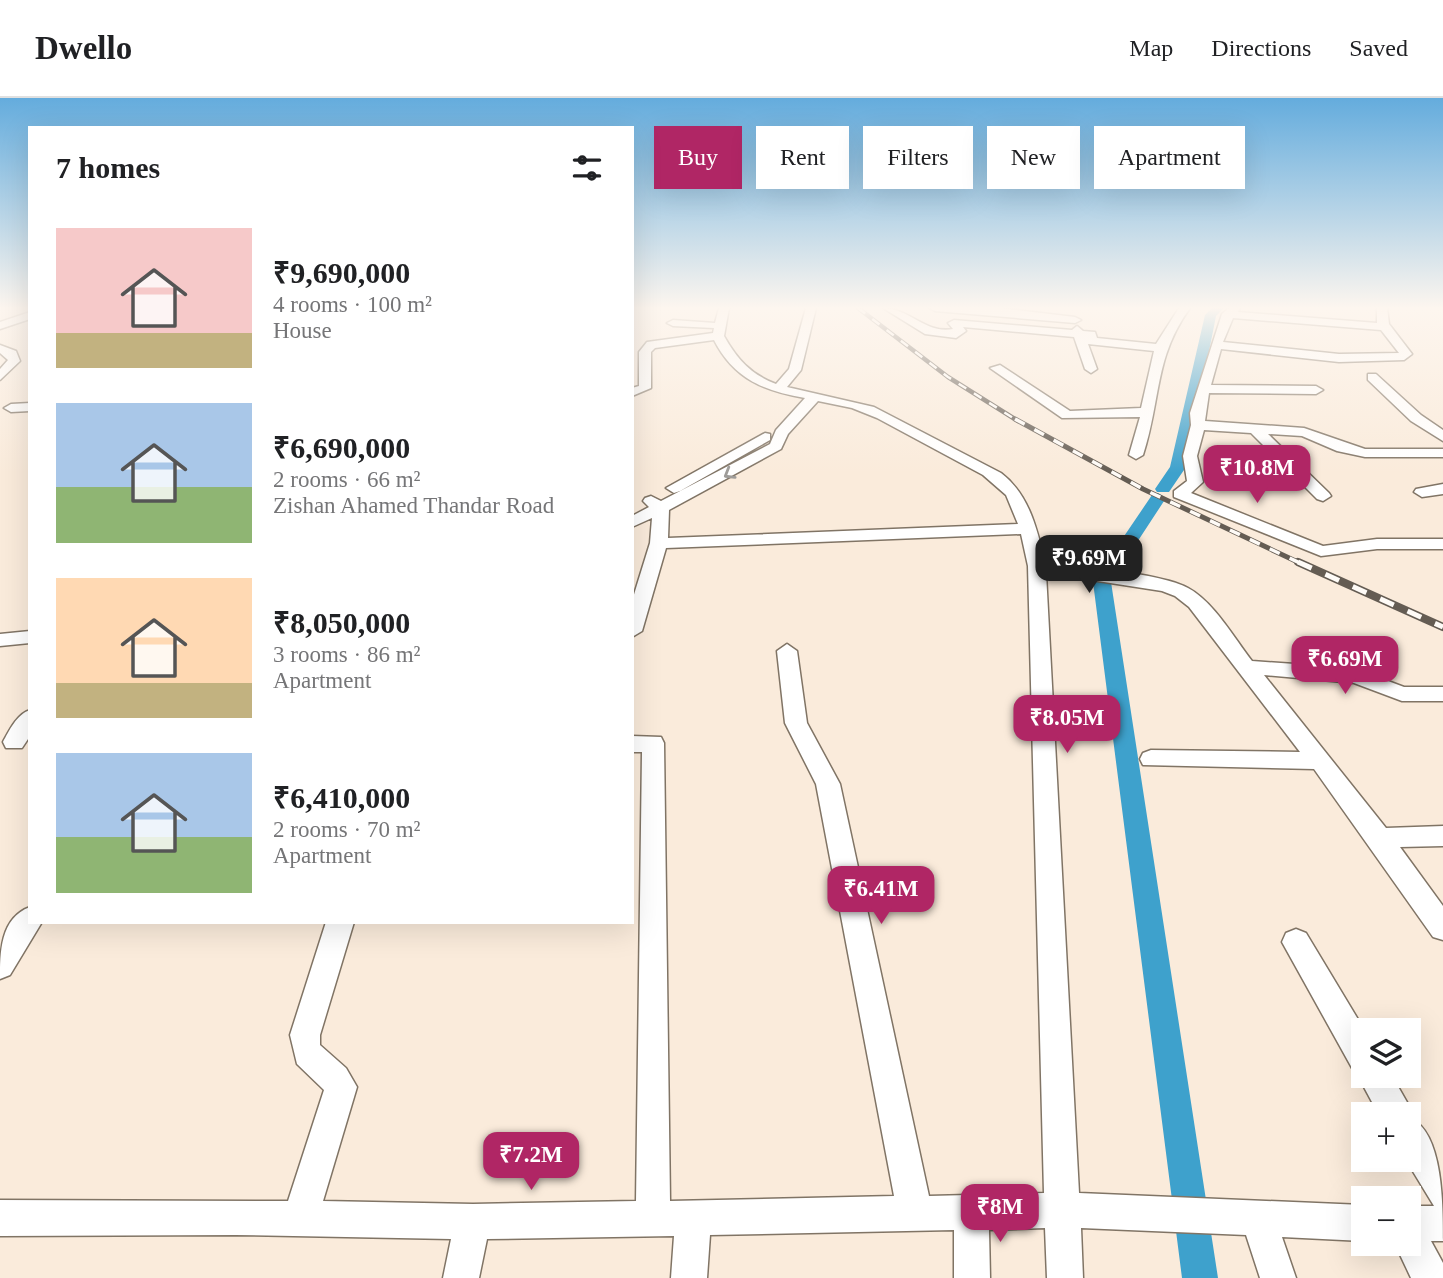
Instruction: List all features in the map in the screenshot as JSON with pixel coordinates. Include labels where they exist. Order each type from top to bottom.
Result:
[{"type":"street","points":[[0,376],[12,363]]},
{"type":"street","points":[[634,391],[645,388],[639,363]]},
{"type":"street","points":[[733,363],[758,383],[879,413],[990,474],[1009,488],[1028,529],[1037,566],[1079,1210],[1065,1278]]},
{"type":"street","points":[[778,389],[794,370],[796,363]]},
{"type":"street","points":[[1089,363],[1091,369]]},
{"type":"street","points":[[1136,455],[1144,434],[1156,363]]},
{"type":"street","points":[[1211,363],[1190,456],[1195,482],[1180,494],[1321,551],[1377,544],[1443,544]]},
{"type":"street","points":[[996,368],[1067,415],[1116,411],[1147,413]]},
{"type":"street","points":[[1372,377],[1416,418],[1443,437]]},
{"type":"street","points":[[1205,389],[1316,390]]},
{"type":"street","points":[[634,521],[656,505],[776,446],[781,433],[815,396]]},
{"type":"street","points":[[11,408],[28,407]]},
{"type":"street","points":[[1198,425],[1304,432],[1342,448],[1365,453],[1443,453]]},
{"type":"street","points":[[1255,429],[1323,496]]},
{"type":"street","points":[[1422,492],[1443,489]]},
{"type":"street","points":[[634,509],[656,505]]},
{"type":"street","points":[[634,624],[659,543],[656,505]]},
{"type":"street","points":[[659,543],[948,535],[1028,529]]},
{"type":"street","points":[[1037,566],[1166,586],[1182,592],[1196,603],[1379,838],[1443,928]]},
{"type":"street","points":[[0,640],[28,637]]},
{"type":"street","points":[[0,651],[28,648]]},
{"type":"street","points":[[787,651],[796,723],[828,784],[915,1213]]},
{"type":"street","points":[[1244,667],[1348,675],[1402,694],[1443,694]]},
{"type":"street","points":[[14,742],[28,721]]},
{"type":"street","points":[[634,744],[653,743],[642,772],[653,1218]]},
{"type":"street","points":[[1152,759],[1319,761]]},
{"type":"street","points":[[1379,838],[1443,836]]},
{"type":"street","points":[[0,967],[28,922]]},
{"type":"street","points":[[300,1218],[341,1087],[334,1075],[310,1060],[304,1050],[305,1035],[339,924]]},
{"type":"street","points":[[1296,942],[1351,1036]]},
{"type":"street","points":[[1421,1154],[1443,1192]]},
{"type":"street","points":[[0,1218],[300,1218],[473,1222],[1079,1210],[1351,1222]]},
{"type":"street","points":[[971,1212],[972,1278]]},
{"type":"street","points":[[689,1278],[693,1217]]},
{"type":"street","points":[[1258,1218],[1278,1278]]},
{"type":"street","points":[[461,1278],[473,1222]]},
{"type":"street","points":[[1421,1224],[1443,1223]]},
{"type":"street","points":[[1419,1256],[1431,1278]]},
{"type":"waterway","points":[[1163,489],[1178,467],[1201,363]]},
{"type":"waterway","points":[[1158,498],[1102,582],[1200,1278]]},
{"type":"railway","points":[[930,363],[1018,421]]},
{"type":"railway","points":[[1015,419],[1143,489],[1302,564]]},
{"type":"railway","points":[[1298,562],[1443,627]]}]
